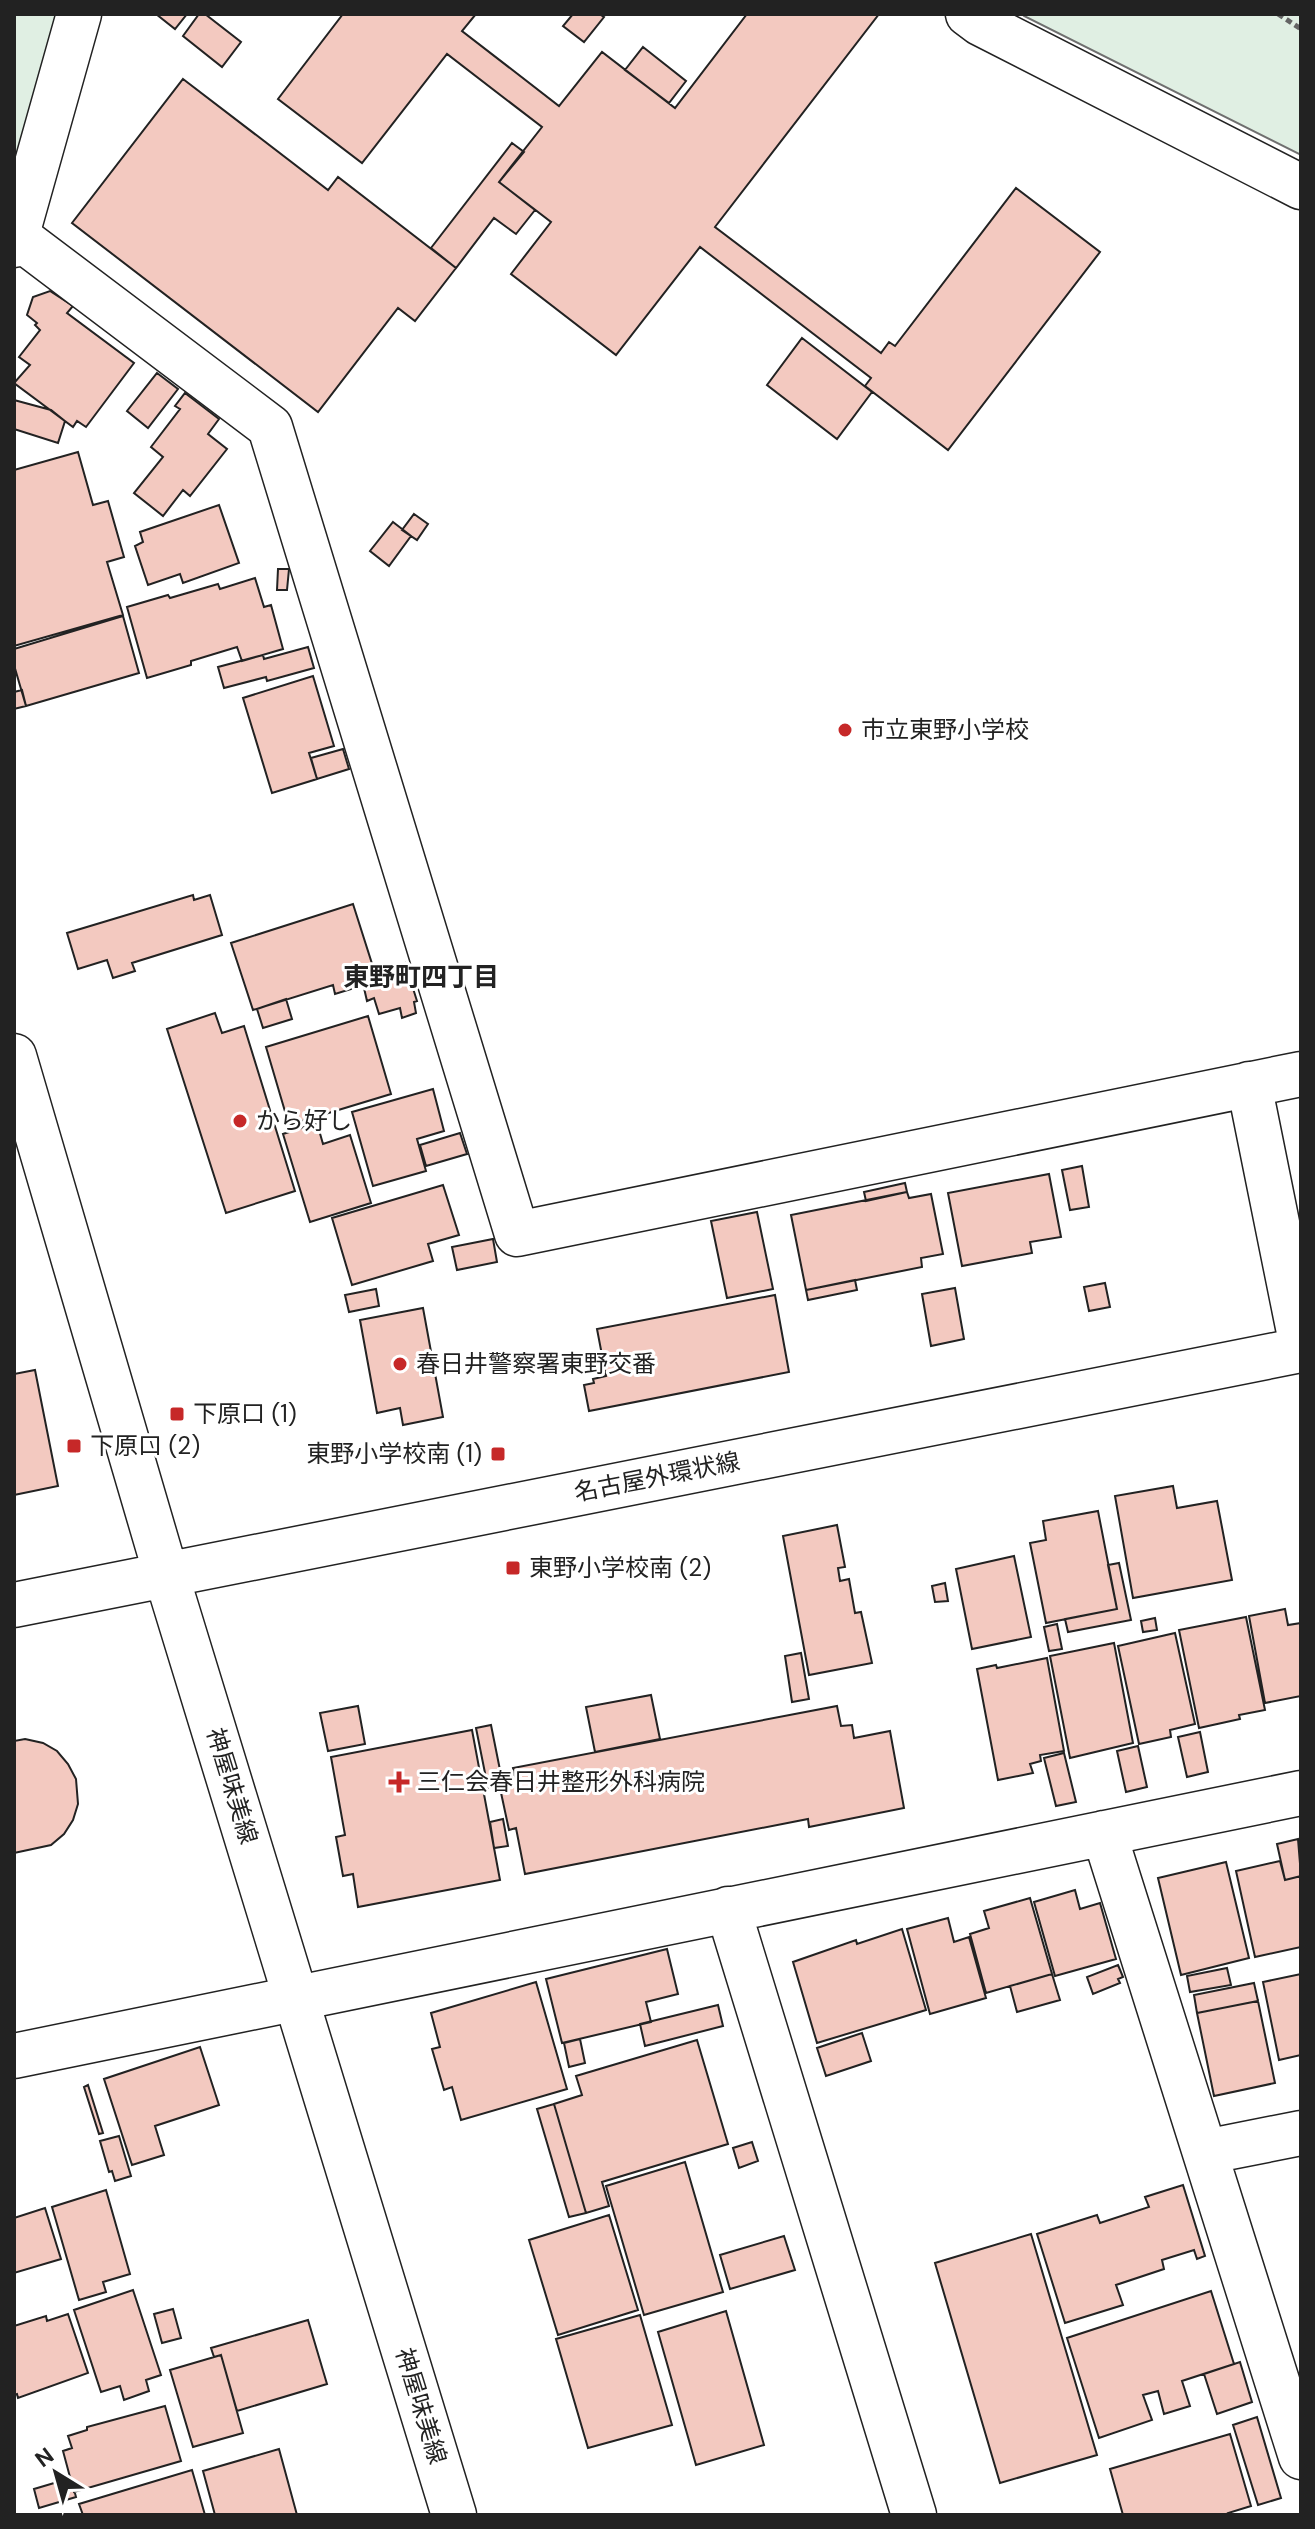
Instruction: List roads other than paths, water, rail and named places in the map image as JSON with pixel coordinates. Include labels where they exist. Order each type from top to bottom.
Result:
[{"type":"street","points":[[79,14],[15,240],[270,427],[517,1234],[1301,1074]]},
{"type":"street","points":[[968,14],[980,23],[1301,187]]},
{"type":"street","name":"神屋味美線","points":[[14,1056],[166,1574],[454,2515]]},
{"type":"street","points":[[1249,1084],[1301,1342]]},
{"type":"street","name":"名古屋外環状線","points":[[14,1605],[1301,1350]]},
{"type":"street","points":[[14,2056],[1301,1793]]},
{"type":"street","points":[[1104,1833],[1301,2457]]},
{"type":"street","points":[[728,1909],[914,2515]]},
{"type":"street","points":[[1205,2152],[1301,2133]]},
{"type":"place","name":"市立東野小学校","points":[[845,730]]},
{"type":"place","name":"から好し","points":[[240,1121]]},
{"type":"place","name":"春日井警察署東野交番","points":[[400,1364]]},
{"type":"place","name":"下原口 (1)","points":[[177,1414]]},
{"type":"place","name":"下原口 (2)","points":[[74,1446]]},
{"type":"place","name":"東野小学校南 (1)","points":[[498,1454]]},
{"type":"place","name":"東野小学校南 (2)","points":[[513,1568]]},
{"type":"place","name":"三仁会春日井整形外科病院","points":[[399,1782]]},
{"type":"district","name":"東野町四丁目","points":[[421,977]]}]
